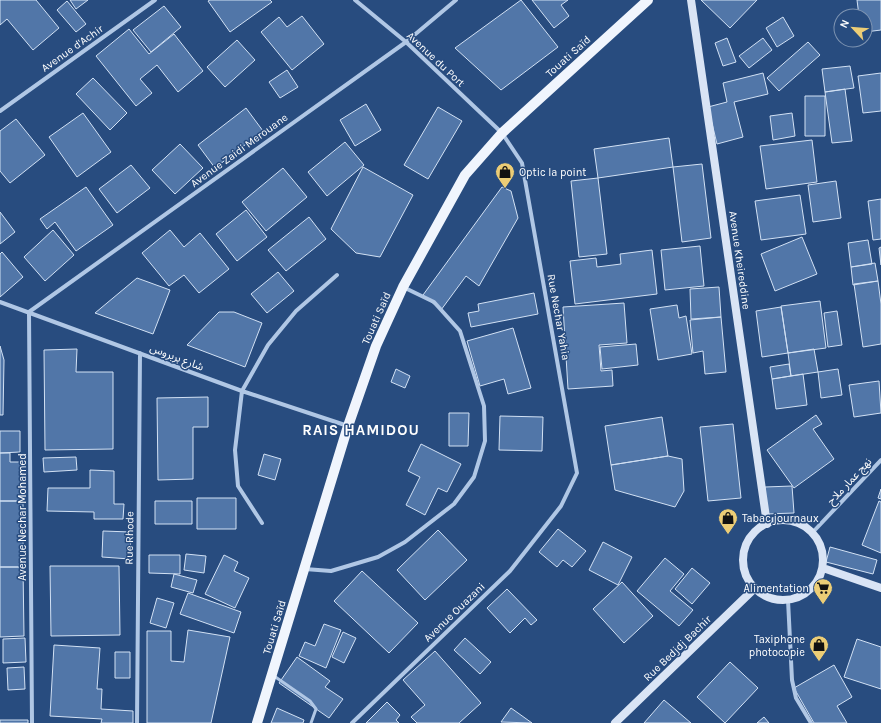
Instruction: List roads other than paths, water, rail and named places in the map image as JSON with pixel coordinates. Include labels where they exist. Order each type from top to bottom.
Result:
[{"type":"main road","name":"Touati Saïd","points":[[257,723],[348,426],[376,346],[403,287],[465,175],[502,133],[648,0]]},
{"type":"street","name":"Avenue d'Achir","points":[[0,110],[155,0]]},
{"type":"street","name":"Avenue du Port","points":[[355,0],[406,42],[502,133]]},
{"type":"street","name":"Avenue Zaidi Merouane","points":[[29,312],[406,42],[456,0]]},
{"type":"street","name":"Avenue Kheireddine","points":[[691,0],[767,524]]},
{"type":"street","name":"Rue Nechar Yahia","points":[[502,133],[522,163],[577,473],[561,506]]},
{"type":"street","points":[[262,524],[238,486],[235,450],[242,391],[268,344],[296,311],[337,276]]},
{"type":"street","points":[[305,569],[331,571],[378,557],[405,542],[454,504],[474,477],[485,441],[484,406],[460,331],[434,302],[403,287]]},
{"type":"street","name":"شارع بربروس","points":[[0,302],[242,391],[348,426]]},
{"type":"street","name":"Avenue Nechar Mohamed","points":[[29,312],[32,723]]},
{"type":"street","name":"Rue Rhode","points":[[137,723],[140,353]]},
{"type":"street","name":"نهج عمار ملاح","points":[[813,532],[881,460]]},
{"type":"street","name":"Avenue Ouazani","points":[[352,723],[510,571],[561,506]]},
{"type":"street","points":[[781,520],[793,521],[804,525],[813,532],[820,543],[823,555],[823,568],[811,589],[800,596],[788,600],[776,599],[764,595],[755,588],[748,578],[744,567],[744,557],[746,546],[758,529],[767,524],[781,520]]},
{"type":"street","points":[[823,568],[881,588]]},
{"type":"street","name":"Rue Bedjdj Bachir","points":[[614,723],[755,588]]},
{"type":"street","points":[[788,600],[792,680],[796,698],[811,723]]},
{"type":"lane","points":[[272,675],[310,701],[316,709],[311,723]]},
{"type":"place","name":"Optic la point","points":[[505,189]]},
{"type":"place","name":"Tabac journaux","points":[[728,535]]},
{"type":"place","name":"Alimentation","points":[[823,605]]},
{"type":"place","name":"Taxiphone photocopie","points":[[819,662]]},
{"type":"district","name":"RAIS HAMIDOU","points":[[361,430]]}]
